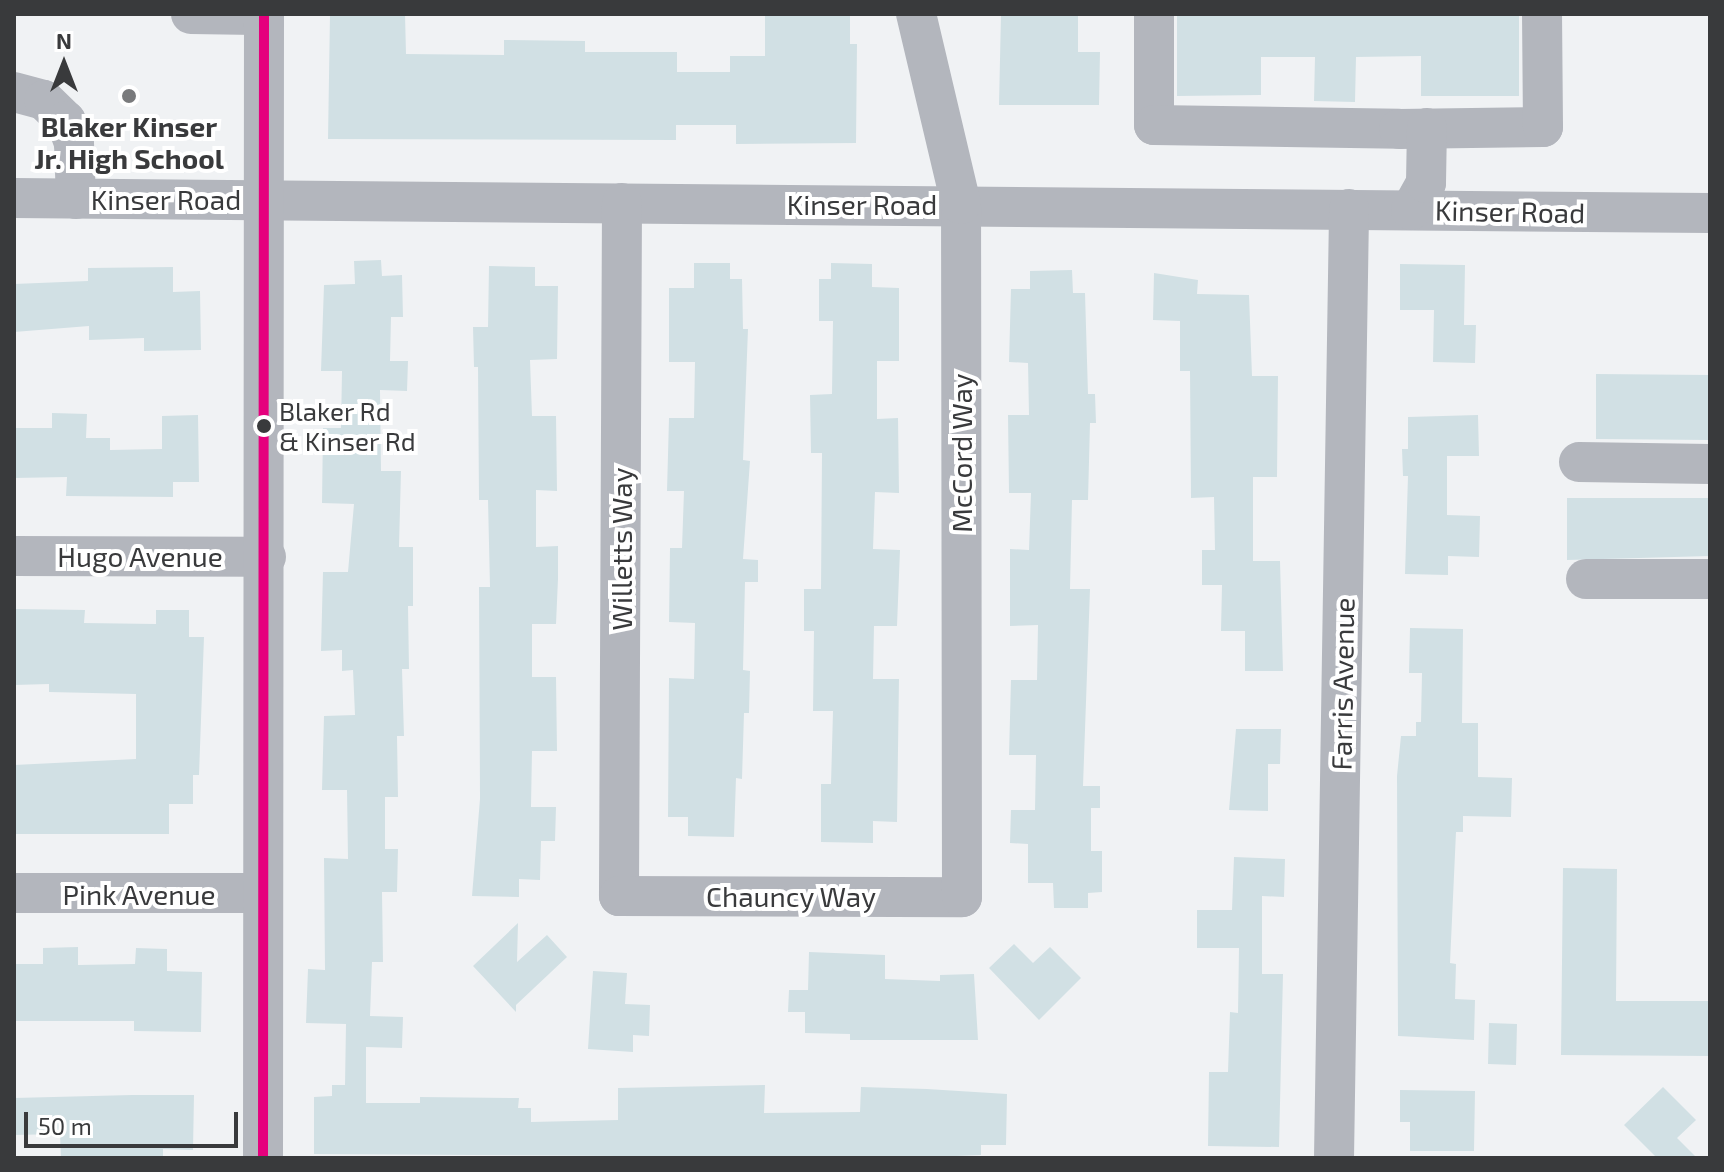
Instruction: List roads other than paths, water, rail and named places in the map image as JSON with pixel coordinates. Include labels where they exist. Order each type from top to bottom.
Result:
[{"type":"street","points":[[191,14],[264,15],[266,557],[263,1158]]},
{"type":"street","name":"McCord Way","points":[[916,14],[961,204],[962,897]]},
{"type":"street","points":[[1154,14],[1154,125],[1413,128],[1543,127],[1542,14]]},
{"type":"street","points":[[14,92],[44,100],[66,121],[74,143],[76,199]]},
{"type":"street","points":[[1411,210],[1399,183],[1413,128]]},
{"type":"street","name":"Kinser Road","points":[[14,198],[1710,213]]},
{"type":"street","name":"Willetts Way","points":[[619,896],[622,203]]},
{"type":"street","name":"Farris Avenue","points":[[1334,1158],[1349,209]]},
{"type":"street","points":[[1579,462],[1710,464]]},
{"type":"street","name":"Hugo Avenue","points":[[14,556],[266,557]]},
{"type":"street","points":[[1586,579],[1710,579]]},
{"type":"street","name":"Pink Avenue","points":[[14,893],[263,893]]},
{"type":"street","name":"Chauncy Way","points":[[619,896],[962,897]]},
{"type":"place","name":"Blaker Kinser Jr. High School","points":[[129,96]]},
{"type":"place","name":"Blaker Rd & Kinser Rd","points":[[264,426]]}]
